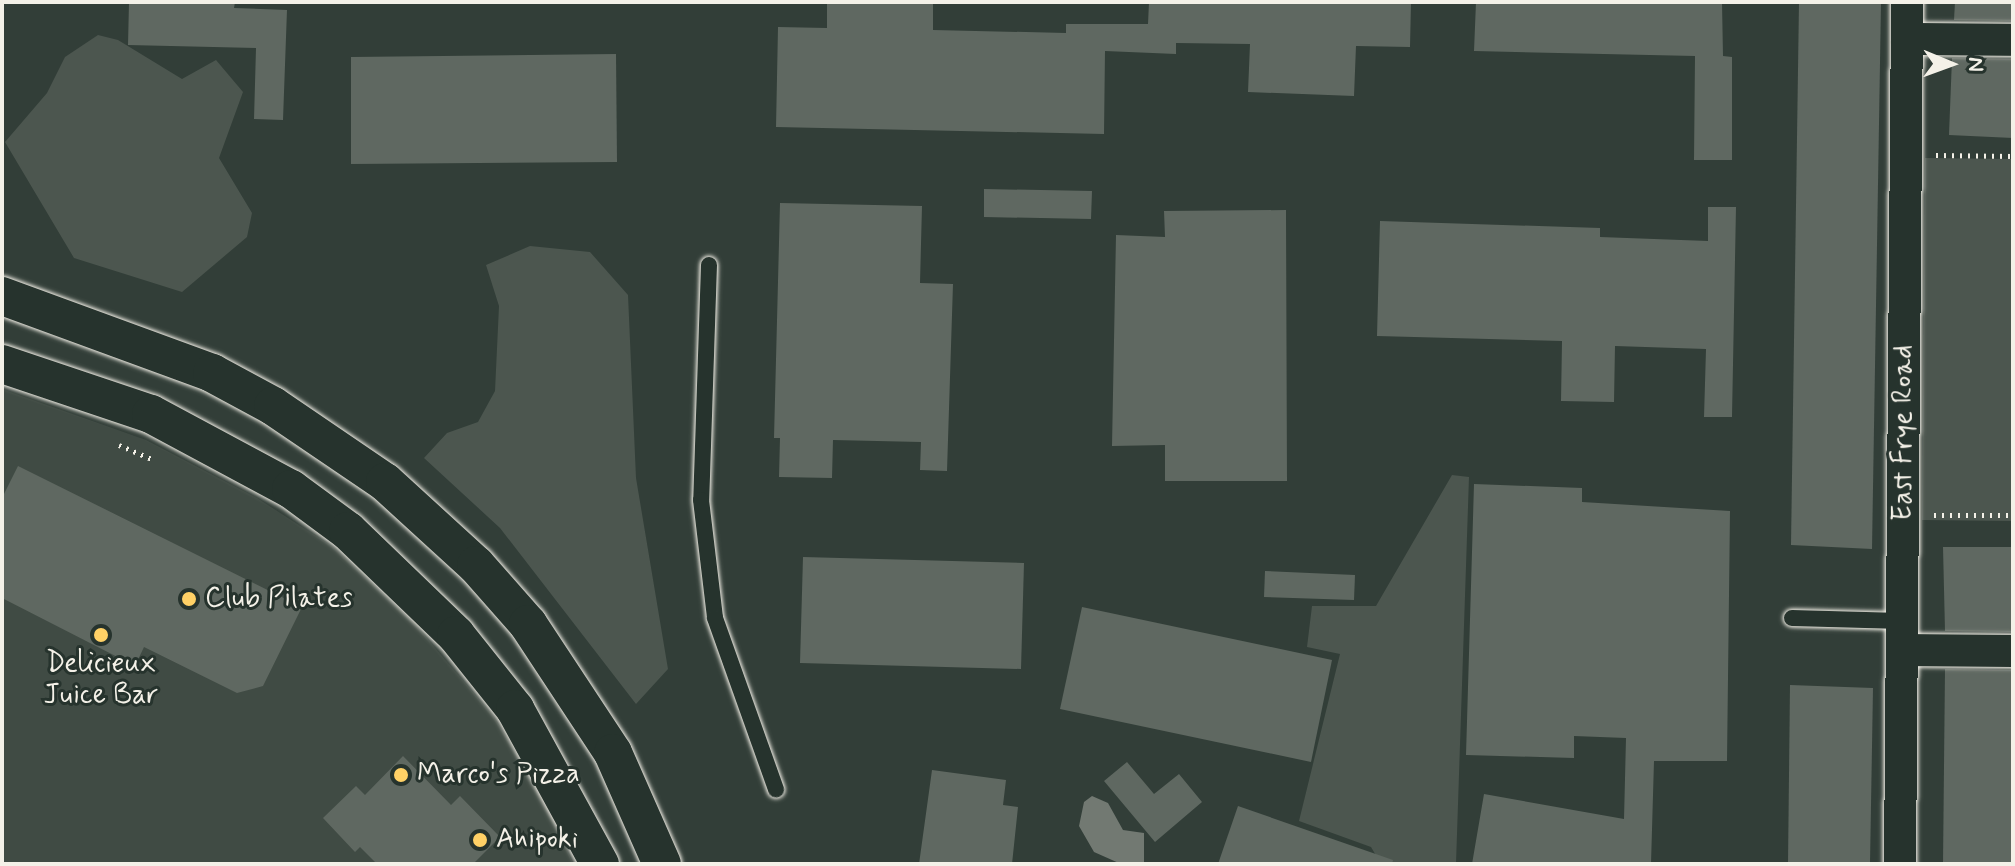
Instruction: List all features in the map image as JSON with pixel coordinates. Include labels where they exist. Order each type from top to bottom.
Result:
[{"type":"street","name":"East Frye Road","points":[[1900,864],[1907,2]]},
{"type":"street","points":[[1907,39],[2013,40]]},
{"type":"street","points":[[2,296],[212,373],[273,406],[395,490],[476,565],[528,624],[613,753],[656,860]]},
{"type":"street","points":[[2,364],[151,414],[291,489],[348,531],[447,625],[515,709],[600,864]]},
{"type":"street","points":[[1902,635],[2013,651]]},
{"type":"lane","points":[[709,265],[701,500],[715,618],[776,789]]},
{"type":"lane","points":[[1792,618],[1902,635]]},
{"type":"path","points":[[1936,170],[1936,154],[2013,156]]},
{"type":"path","points":[[109,441],[163,464]]},
{"type":"path","points":[[1932,499],[1932,515],[2013,515]]},
{"type":"shaded area","points":[[98,35],[118,40],[182,79],[216,60],[243,92],[219,158],[252,213],[247,237],[182,292],[74,258],[5,142],[47,93],[65,57]]},
{"type":"shaded area","points":[[1925,158],[2013,159],[2013,521],[1922,520]]},
{"type":"shaded area","points":[[530,246],[590,252],[628,295],[636,478],[668,669],[636,704],[500,528],[424,458],[447,433],[478,422],[495,391],[499,306],[486,265]]},
{"type":"shaded area","points":[[2,389],[146,440],[257,498],[333,547],[413,622],[493,716],[546,801],[573,864],[2,864]]},
{"type":"shaded area","points":[[1452,475],[1469,477],[1456,864],[1381,864],[1371,847],[1299,821],[1340,654],[1307,647],[1312,606],[1376,606]]},
{"type":"shaded area","points":[[1092,796],[1108,803],[1123,830],[1144,833],[1144,864],[1121,864],[1094,852],[1079,826],[1084,802]]},
{"type":"building","points":[[129,2],[235,2],[234,8],[287,10],[283,120],[254,119],[256,48],[128,45]]},
{"type":"building","points":[[827,2],[933,2],[933,30],[1066,33],[1066,24],[1148,24],[1149,2],[1411,2],[1410,47],[1356,46],[1354,96],[1248,92],[1250,44],[1176,43],[1176,54],[1105,51],[1104,134],[776,127],[778,27],[827,28]]},
{"type":"building","points":[[1476,2],[1722,2],[1723,56],[1732,57],[1732,160],[1694,160],[1695,56],[1474,51]]},
{"type":"building","points":[[1799,2],[1881,2],[1872,549],[1791,545]]},
{"type":"building","points":[[1955,2],[2013,2],[2013,21],[1954,20]]},
{"type":"building","points":[[616,54],[617,162],[351,164],[351,57]]},
{"type":"building","points":[[1952,58],[2013,59],[2013,138],[1949,135]]},
{"type":"building","points":[[984,189],[1092,191],[1091,219],[984,217]]},
{"type":"building","points":[[780,203],[922,206],[920,283],[953,284],[947,471],[920,470],[921,442],[833,440],[832,478],[779,477],[780,438],[774,438]]},
{"type":"building","points":[[1708,207],[1736,207],[1732,417],[1704,417],[1706,349],[1615,346],[1614,402],[1561,401],[1562,341],[1377,336],[1380,221],[1600,228],[1600,237],[1708,241]]},
{"type":"building","points":[[1286,210],[1287,481],[1165,481],[1165,445],[1112,446],[1116,235],[1165,237],[1164,211]]},
{"type":"building","points":[[18,466],[302,607],[263,686],[237,693],[144,647],[135,666],[2,598],[2,498]]},
{"type":"building","points":[[1474,484],[1582,488],[1582,502],[1730,511],[1727,761],[1654,761],[1651,864],[1472,864],[1484,794],[1624,819],[1626,738],[1574,736],[1574,758],[1466,755]]},
{"type":"building","points":[[1943,547],[2013,547],[2013,632],[1945,631]]},
{"type":"building","points":[[803,557],[1024,563],[1021,669],[800,663]]},
{"type":"building","points":[[1265,571],[1355,575],[1354,600],[1264,597]]},
{"type":"building","points":[[1082,607],[1332,660],[1311,762],[1060,709]]},
{"type":"building","points":[[1945,669],[2013,670],[2013,864],[1943,864]]},
{"type":"building","points":[[1790,685],[1873,688],[1870,864],[1788,864]]},
{"type":"building","points":[[403,756],[451,805],[460,796],[500,837],[473,864],[377,864],[360,847],[355,852],[323,818],[356,786],[365,795]]},
{"type":"building","points":[[1127,762],[1154,794],[1179,774],[1202,802],[1155,842],[1104,781]]},
{"type":"building","points":[[932,770],[1006,780],[1003,805],[1018,807],[1012,864],[919,864]]},
{"type":"building","points":[[1238,806],[1393,860],[1392,864],[1218,864]]},
{"type":"place","name":"Club Pilates","points":[[189,599]]},
{"type":"place","name":"Delicieux Juice Bar","points":[[101,635]]},
{"type":"place","name":"Marco's Pizza","points":[[401,775]]},
{"type":"place","name":"Ahipoki","points":[[480,840]]}]
